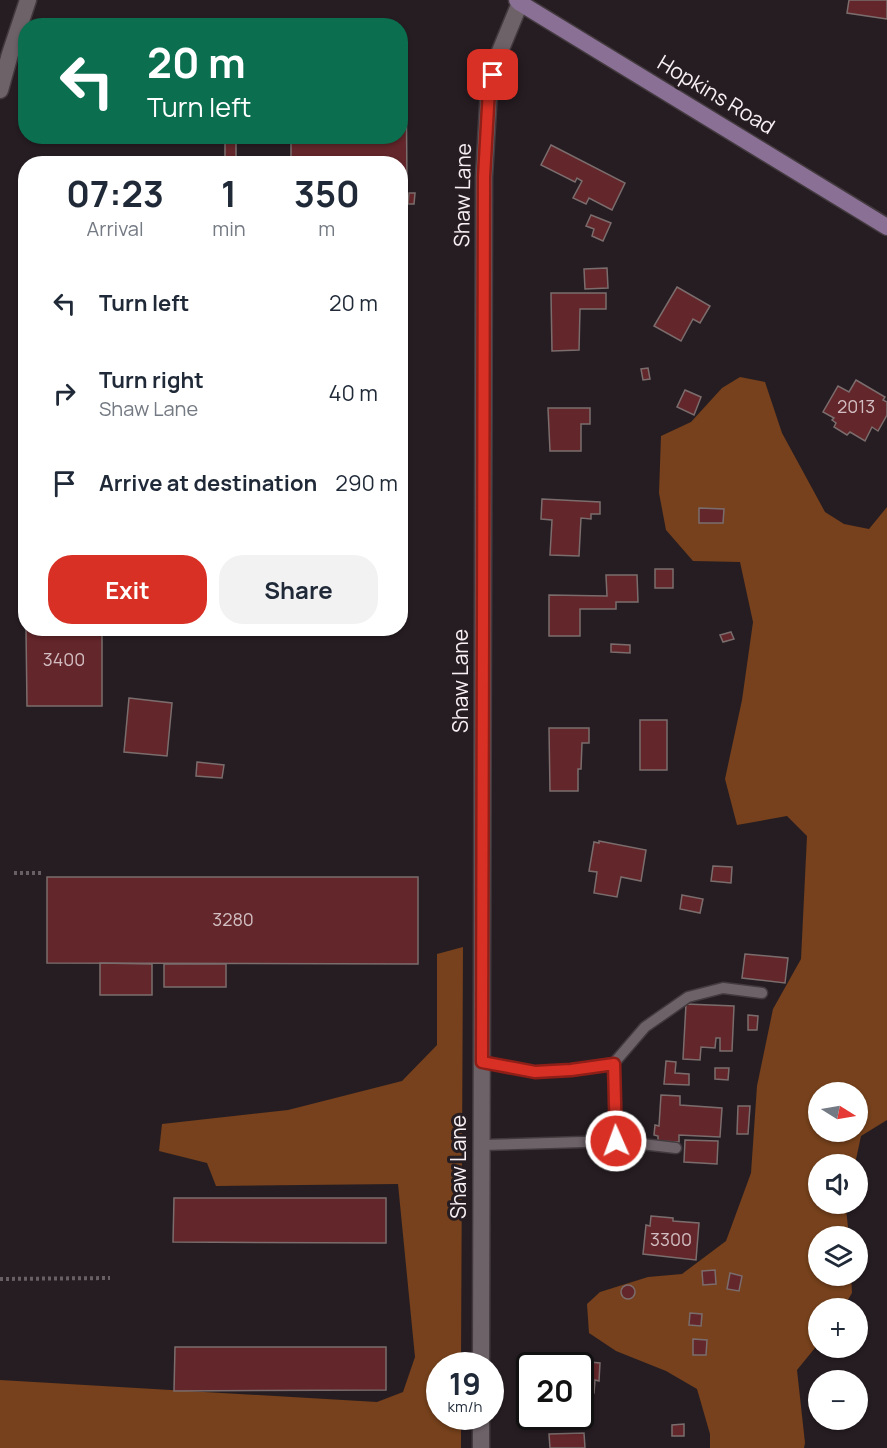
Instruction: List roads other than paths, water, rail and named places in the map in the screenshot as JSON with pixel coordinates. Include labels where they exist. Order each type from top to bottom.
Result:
[{"type":"main road","name":"Hopkins Road","points":[[501,0],[519,2],[887,227]]},
{"type":"street","points":[[22,18],[28,0]]},
{"type":"street","name":"Shaw Lane","points":[[481,1352],[484,177],[489,89],[496,60],[519,2]]},
{"type":"street","points":[[0,90],[18,30]]},
{"type":"street","points":[[481,1430],[481,1448]]},
{"type":"lane","points":[[616,1141],[614,1064],[645,1027],[688,997],[723,988],[762,993]]},
{"type":"lane","points":[[482,1062],[535,1072],[614,1064]]},
{"type":"lane","points":[[482,1145],[616,1141],[676,1148]]}]
